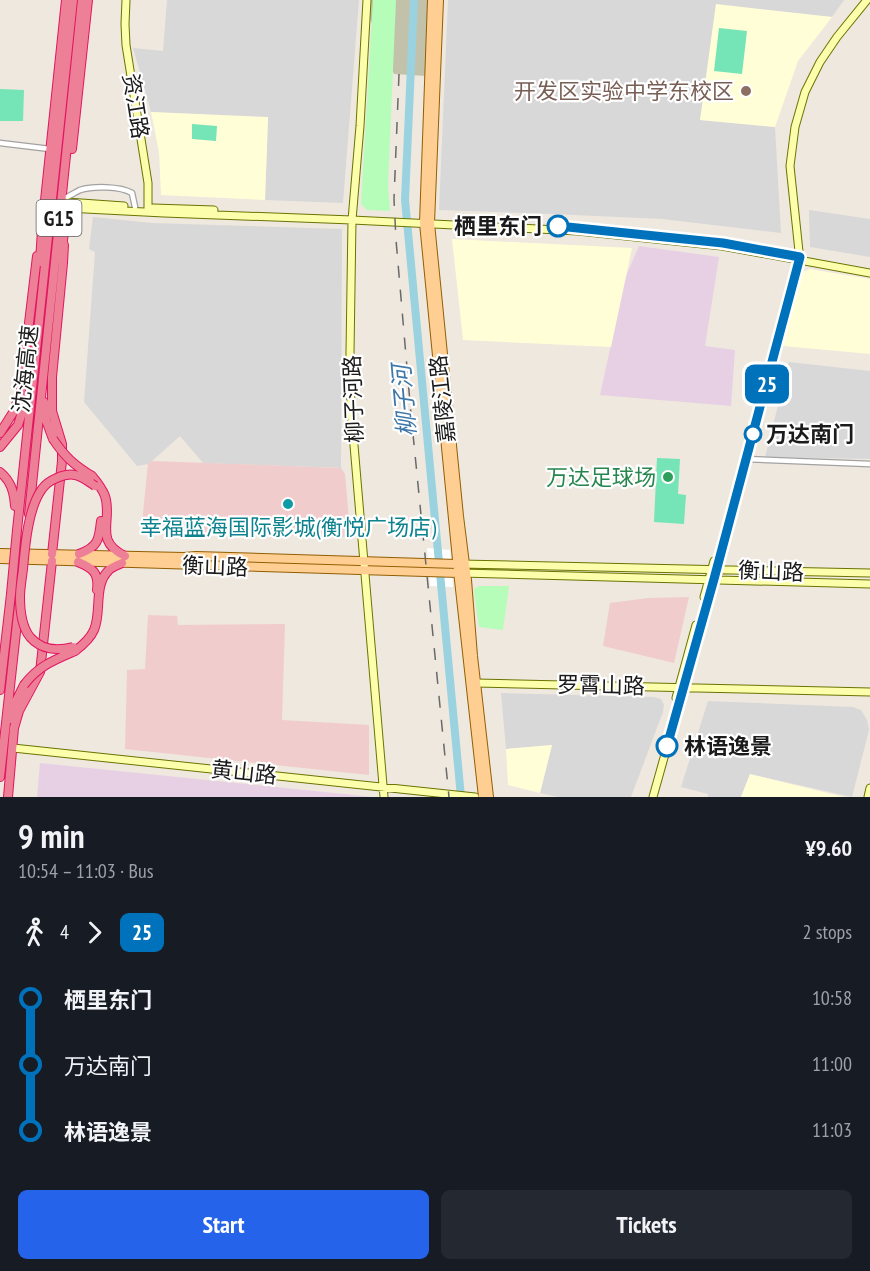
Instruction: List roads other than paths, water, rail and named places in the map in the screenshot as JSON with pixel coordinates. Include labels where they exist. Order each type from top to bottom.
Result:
[{"type":"highway","points":[[42,333],[42,229],[66,0]]},
{"type":"highway","name":"沈海高速","points":[[0,776],[7,669],[15,595],[27,530],[44,364],[42,333],[73,0]]},
{"type":"highway","name":"沈海高速","points":[[15,595],[17,530],[34,362],[42,333],[82,0]]},
{"type":"highway","points":[[8,797],[15,728],[19,711],[40,672],[62,461],[62,444],[52,411],[52,377],[63,263],[66,202],[88,0]]},
{"type":"highway","points":[[0,433],[14,411],[21,390],[35,264],[42,229]]},
{"type":"highway","points":[[42,333],[58,280],[64,233]]},
{"type":"highway","points":[[1,445],[12,433],[21,417],[34,362]]},
{"type":"highway","points":[[0,776],[15,703],[24,685],[44,664],[84,644],[94,629],[100,590],[105,576],[123,559],[107,539],[105,496],[100,486],[92,476],[74,465],[63,454],[53,439],[44,406],[44,364]]},
{"type":"highway","points":[[0,472],[8,480],[13,490],[17,530]]},
{"type":"highway","points":[[15,595],[30,637],[48,648],[74,649],[87,636],[93,624],[97,579],[93,570],[78,558],[93,548],[99,534],[102,505],[95,486],[75,475],[65,475],[50,482],[42,489],[27,530]]},
{"type":"highway","points":[[0,624],[15,595]]},
{"type":"highway","name":"沈海高速","points":[[0,690],[7,669]]},
{"type":"main road","name":"嘉陵江路","points":[[432,0],[424,220],[483,797]]},
{"type":"main road","name":"嘉陵江路","points":[[424,220],[439,0]]},
{"type":"main road","points":[[0,553],[123,559],[196,556],[364,566],[458,568]]},
{"type":"main road","points":[[0,559],[52,557]]},
{"type":"main road","name":"嘉陵江路","points":[[458,568],[476,684],[489,797]]},
{"type":"street","name":"资江路","points":[[126,0],[126,45],[148,183],[147,210]]},
{"type":"street","name":"柳子河路","points":[[367,0],[352,217],[351,410],[384,797]]},
{"type":"street","points":[[714,570],[798,259],[786,168],[792,127],[802,91],[817,60],[863,0]]},
{"type":"street","points":[[651,797],[746,459],[798,259],[790,166],[795,127],[805,92],[820,62],[867,0]]},
{"type":"street","points":[[0,143],[50,148]]},
{"type":"street","points":[[66,202],[81,190],[100,187],[126,190],[132,193],[135,207]]},
{"type":"street","points":[[66,202],[135,207],[147,210]]},
{"type":"street","points":[[66,202],[147,210],[424,220],[579,231],[722,246],[870,271]]},
{"type":"street","points":[[746,459],[870,464]]},
{"type":"street","name":"衡山路","points":[[458,568],[870,573]]},
{"type":"street","name":"衡山路","points":[[458,568],[870,584]]},
{"type":"street","name":"罗霄山路","points":[[476,684],[870,692]]},
{"type":"street","name":"黄山路","points":[[13,748],[475,797]]},
{"type":"street","points":[[868,797],[870,788]]},
{"type":"waterway","name":"柳子河","points":[[414,0],[405,200],[461,797]]},
{"type":"railway","points":[[399,74],[394,199],[396,240],[449,797]]},
{"type":"place","name":"开发区实验中学东校区","points":[[746,91]]},
{"type":"place","name":"栖里东门","points":[[558,226]]},
{"type":"place","name":"万达南门","points":[[753,434]]},
{"type":"place","name":"万达足球场","points":[[668,477]]},
{"type":"place","name":"幸福蓝海国际影城(衡悦广场店)","points":[[288,504]]},
{"type":"place","name":"林语逸景","points":[[667,746]]}]
